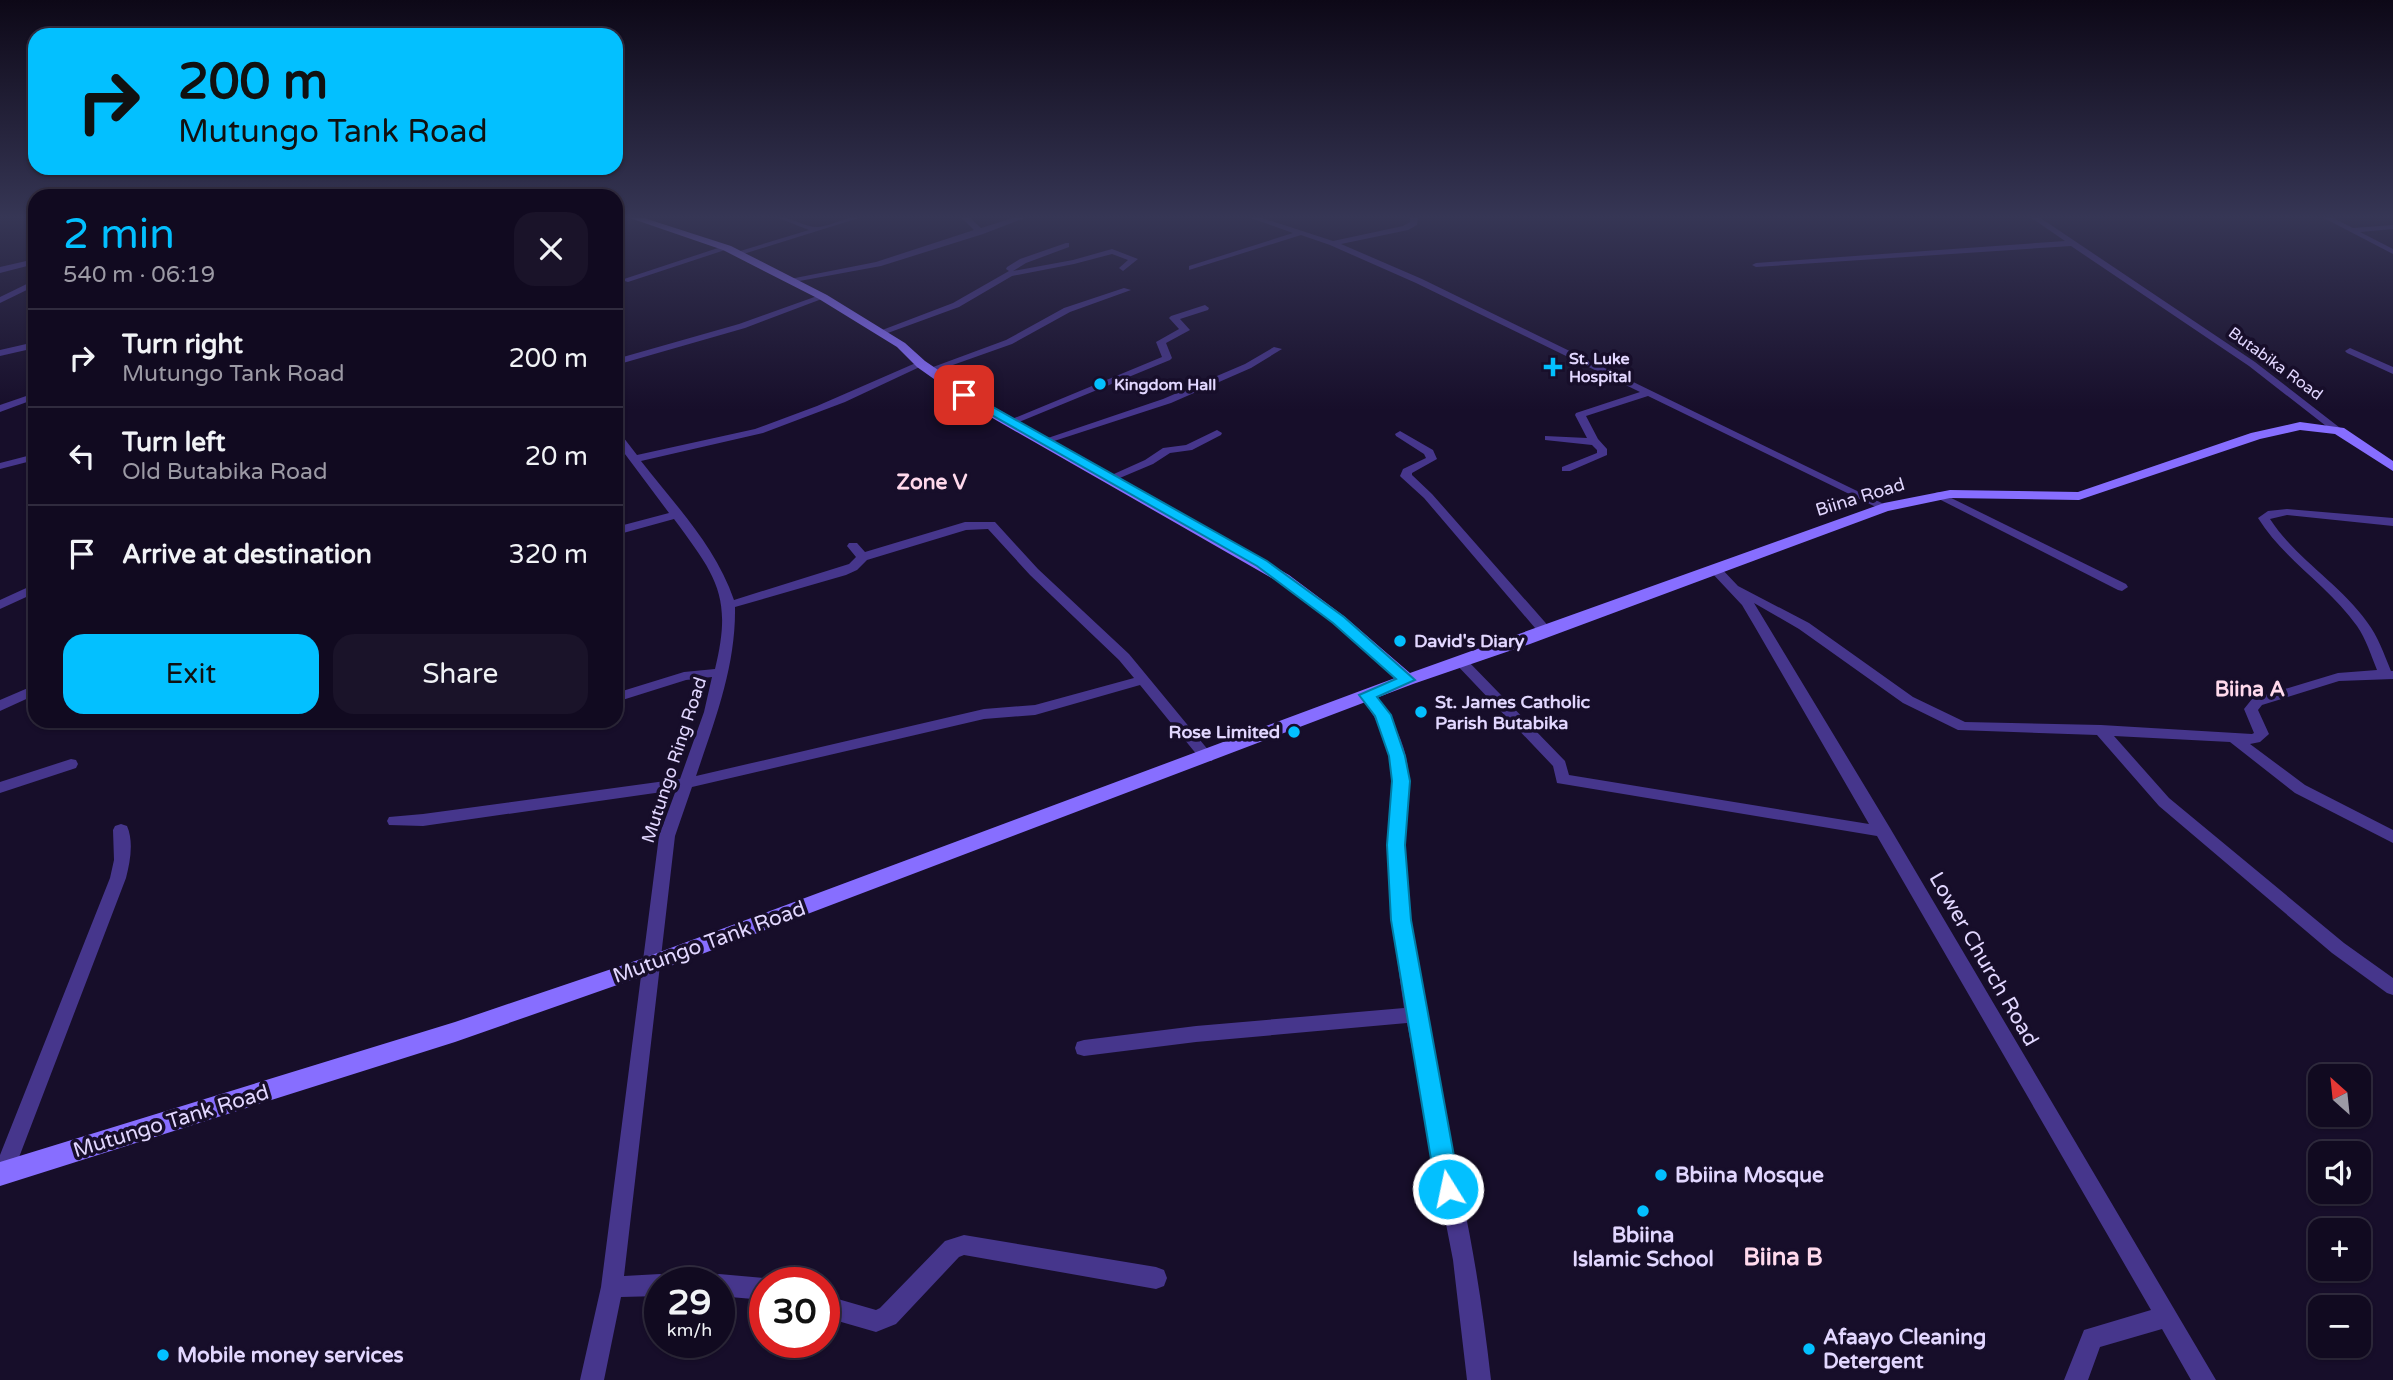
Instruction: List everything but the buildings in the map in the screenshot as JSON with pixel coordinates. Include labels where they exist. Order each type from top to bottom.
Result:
[{"type":"main road","points":[[798,281],[882,332],[967,397],[1283,578],[1339,620],[1407,680]]},
{"type":"main road","name":"Biina Road","points":[[1407,680],[1546,632],[1884,507],[1939,495],[1995,493],[2078,496],[2275,430],[2308,426],[2339,431]]},
{"type":"main road","name":"Butabika Road","points":[[2339,431],[2393,466]]},
{"type":"main road","name":"Mutungo Tank Road","points":[[2,1174],[455,1032],[649,965],[1407,680]]},
{"type":"street","points":[[882,332],[947,310],[996,281]]},
{"type":"street","points":[[1414,281],[1884,507]]},
{"type":"street","name":"Butabika Road","points":[[2129,281],[2252,365],[2339,431]]},
{"type":"street","points":[[0,300],[28,286]]},
{"type":"street","points":[[634,459],[758,431],[926,367],[1009,342],[1067,310],[1127,290]]},
{"type":"street","points":[[623,360],[742,326],[823,297]]},
{"type":"street","points":[[1010,422],[1167,358],[1161,342],[1185,330],[1174,318],[1205,308]]},
{"type":"street","points":[[0,353],[28,347]]},
{"type":"street","points":[[1044,441],[1167,401],[1248,366],[1277,349]]},
{"type":"street","points":[[2350,351],[2393,371]]},
{"type":"street","points":[[1566,469],[1602,455],[1602,449],[1580,415],[1648,393]]},
{"type":"street","points":[[0,408],[28,399]]},
{"type":"street","points":[[1111,478],[1149,462],[1167,450],[1188,448],[1217,433]]},
{"type":"street","points":[[1400,433],[1429,452],[1432,459],[1407,471],[1406,476],[1428,496],[1546,632]]},
{"type":"street","points":[[1549,438],[1595,442]]},
{"type":"street","name":"Mutungo Ring Road","points":[[592,1380],[611,1287],[667,836],[683,784],[711,712],[729,637],[729,605],[707,555],[623,444]]},
{"type":"street","points":[[0,467],[28,459]]},
{"type":"street","points":[[1939,495],[2122,587]]},
{"type":"street","points":[[1732,586],[1804,626],[1908,700],[1964,727],[2101,730],[2236,740],[2255,739],[2262,734],[2251,709],[2257,702],[2338,677],[2389,675],[2358,618],[2303,565],[2264,518],[2272,513],[2287,512],[2393,522]]},
{"type":"street","points":[[623,529],[678,514]]},
{"type":"street","points":[[729,605],[842,572],[853,567],[863,557],[965,526],[991,525],[1034,572],[1099,630],[1207,757]]},
{"type":"street","points":[[853,546],[863,557]]},
{"type":"street","name":"Lower Church Road","points":[[1715,569],[1747,603],[2204,1380]]},
{"type":"street","points":[[0,605],[28,591]]},
{"type":"street","points":[[1461,662],[1560,765],[1562,779],[1884,832]]},
{"type":"street","points":[[623,696],[684,676],[722,672]]},
{"type":"street","points":[[395,821],[423,820],[683,784],[984,714],[1035,710],[1143,680]]},
{"type":"street","points":[[0,706],[28,692]]},
{"type":"street","points":[[1367,695],[1383,715],[1391,731],[1401,781],[1397,858],[1401,920],[1415,1015],[1467,1274],[1479,1380]]},
{"type":"street","points":[[2101,730],[2164,802],[2338,948],[2393,988]]},
{"type":"street","points":[[2236,740],[2300,789],[2393,837]]},
{"type":"street","points":[[0,788],[71,764]]},
{"type":"street","points":[[2,1174],[106,906],[120,879],[125,854],[121,830]]},
{"type":"street","points":[[1084,1048],[1196,1034],[1415,1015]]},
{"type":"street","points":[[840,1311],[876,1321],[888,1316],[953,1248],[964,1245],[1156,1278]]},
{"type":"street","points":[[611,1287],[644,1286]]},
{"type":"street","points":[[2076,1380],[2092,1338],[2166,1317]]},
{"type":"place","name":"St. Luke Hospital","points":[[1553,367]]},
{"type":"place","name":"Kingdom Hall","points":[[1100,384]]},
{"type":"place","name":"David's Diary","points":[[1400,641]]},
{"type":"place","name":"St. James Catholic Parish Butabika","points":[[1421,712]]},
{"type":"place","name":"Rose Limited","points":[[1294,732]]},
{"type":"place","name":"Bbiina Mosque","points":[[1661,1175]]},
{"type":"place","name":"Bbiina Islamic School","points":[[1643,1211]]},
{"type":"place","name":"Afaayo Cleaning Detergent","points":[[1809,1349]]},
{"type":"place","name":"Mobile money services","points":[[163,1355]]},
{"type":"district","name":"Zone V","points":[[932,482]]},
{"type":"district","name":"Biina A","points":[[2250,689]]},
{"type":"district","name":"Biina B","points":[[1783,1257]]},
{"type":"route","points":[[964,395],[1262,564],[1339,620],[1407,680],[1367,695],[1383,715],[1391,731],[1397,756],[1401,781],[1396,845],[1401,920],[1415,1015],[1448,1189]]}]
